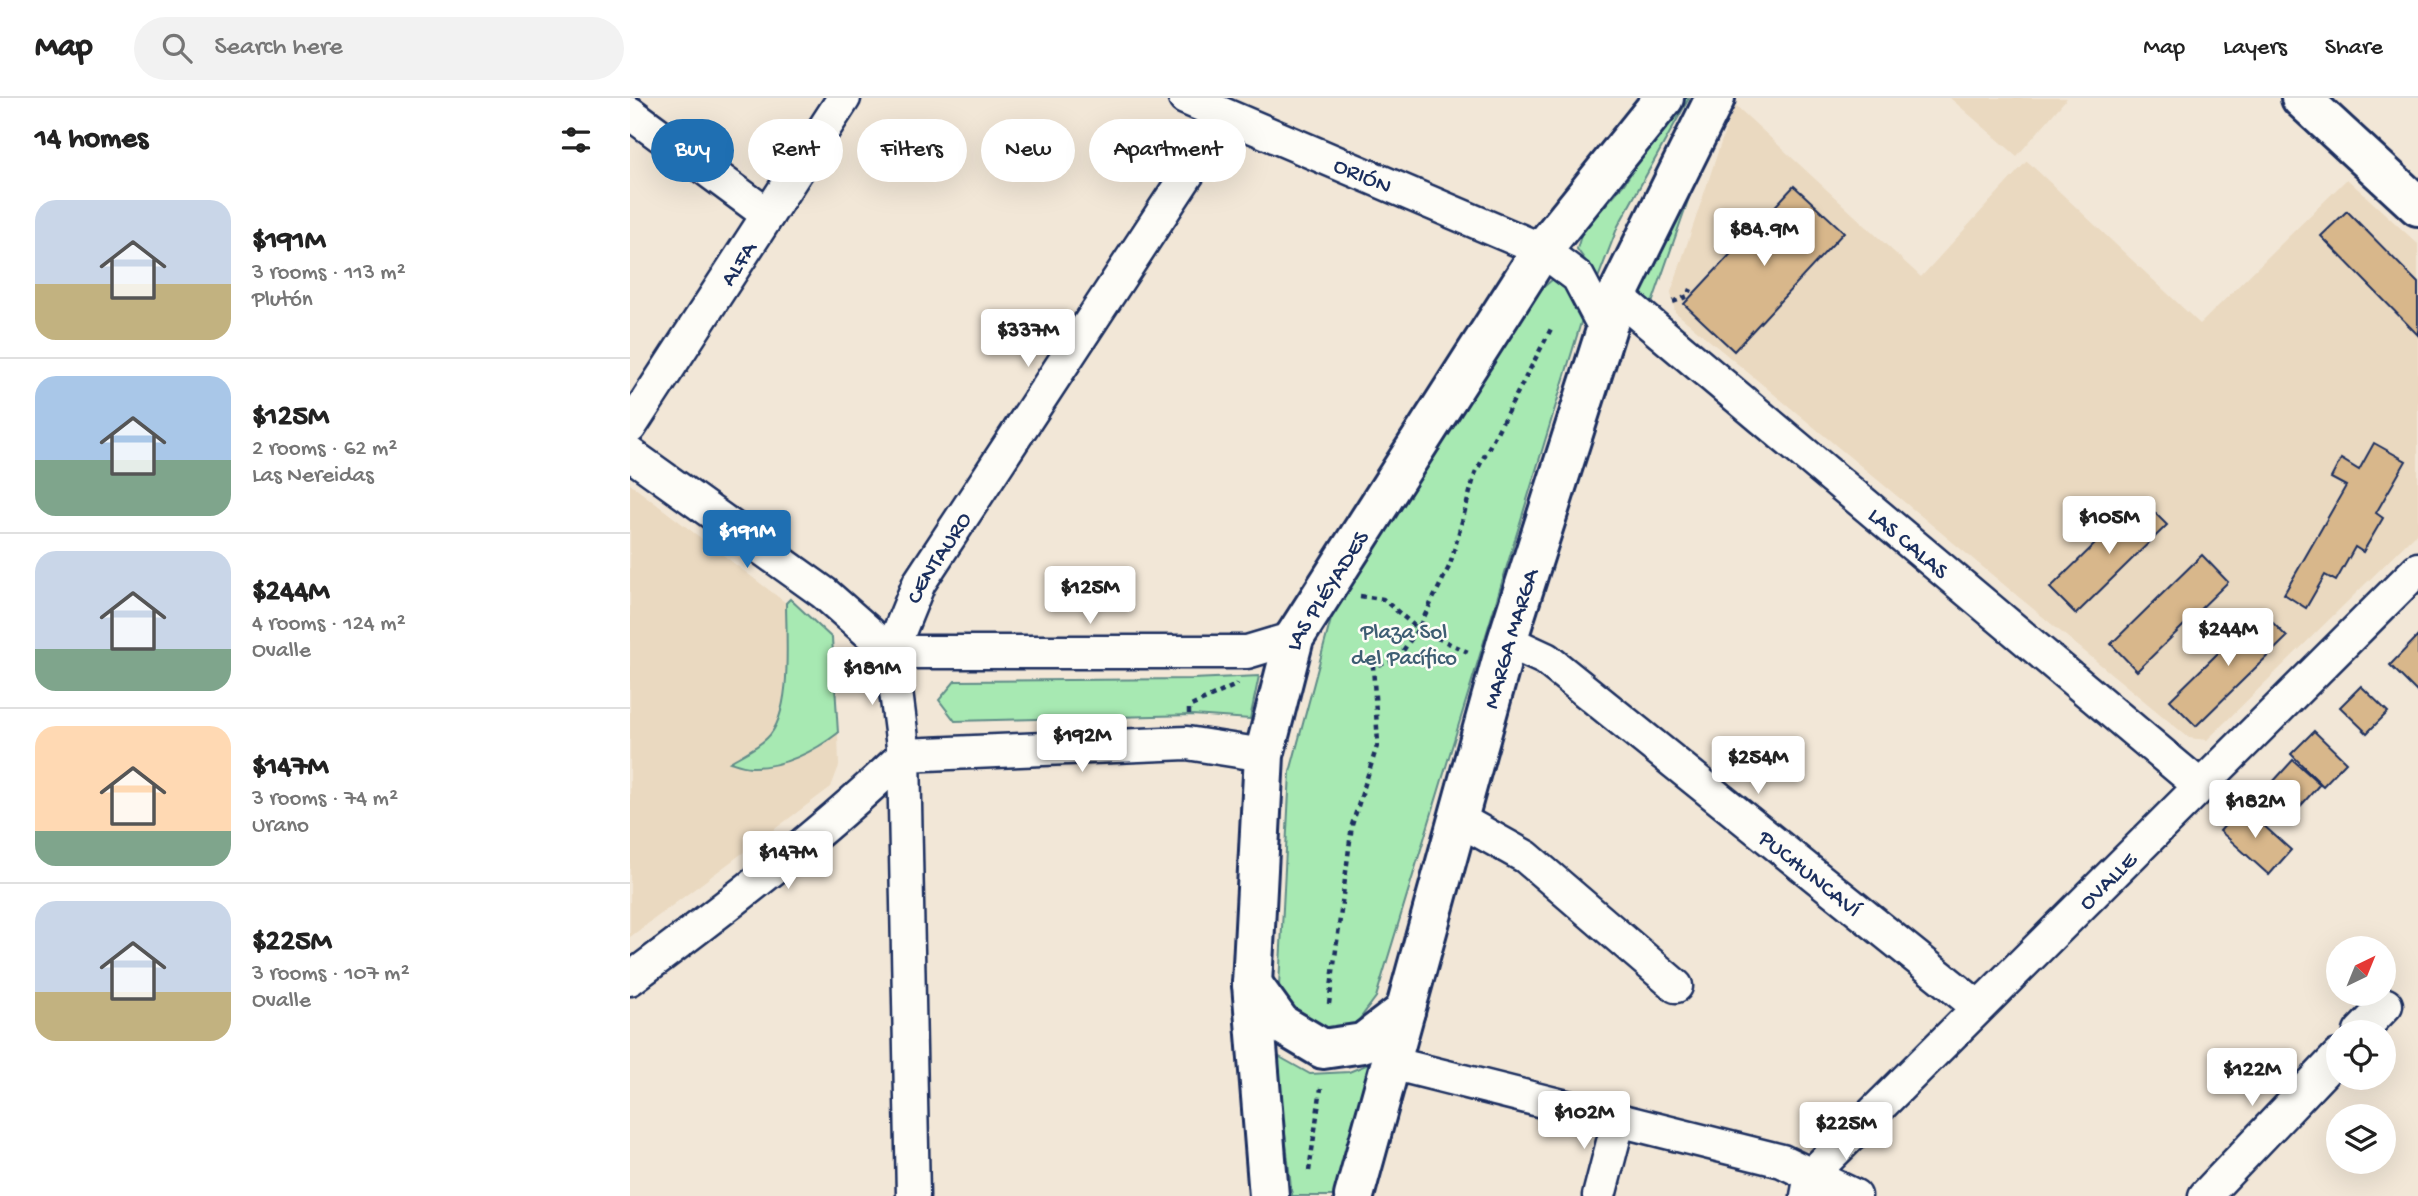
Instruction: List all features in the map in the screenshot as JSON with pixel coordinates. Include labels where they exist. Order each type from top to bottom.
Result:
[{"type":"main road","points":[[2301,98],[2418,206]]},
{"type":"main road","name":"LAS PLÉYADES","points":[[1267,1183],[1252,984],[1264,754],[1294,638],[1542,250],[1659,99]]},
{"type":"main road","name":"MARGA MARGA","points":[[1354,1196],[1504,654],[1612,313],[1711,124]]},
{"type":"main road","points":[[1252,984],[1281,1024],[1323,1049],[1363,1043],[1405,1011]]},
{"type":"street","name":"ALFA","points":[[630,427],[845,98]]},
{"type":"street","name":"ORIÓN","points":[[1185,98],[1542,250],[1578,277],[1612,313]]},
{"type":"street","points":[[630,113],[768,215]]},
{"type":"street","name":"CENTAURO","points":[[913,1196],[904,755],[891,652],[919,583],[1225,117]]},
{"type":"street","name":"LAS CALAS","points":[[1612,313],[2200,786]]},
{"type":"street","points":[[630,454],[824,593],[891,652],[1247,652],[1294,638]]},
{"type":"street","name":"OVALLE","points":[[1809,1185],[1978,1007],[2418,569]]},
{"type":"street","name":"PUCHUNCAVÍ","points":[[1504,654],[1546,659],[1978,1007]]},
{"type":"street","points":[[630,979],[735,900],[838,817],[904,755],[1187,743],[1264,754]]},
{"type":"street","points":[[1458,818],[1526,857],[1676,986]]},
{"type":"street","points":[[2372,1020],[2385,1006]]},
{"type":"street","points":[[1391,1063],[1782,1161],[1809,1185],[1855,1196]]},
{"type":"street","points":[[2205,1196],[2326,1069]]},
{"type":"street","points":[[1599,1196],[1619,1119]]},
{"type":"path","points":[[1665,303],[1684,299],[1691,289]]},
{"type":"path","points":[[1329,1004],[1352,825],[1378,743],[1373,666],[1396,661],[1418,629],[1450,565],[1475,474],[1552,327]]},
{"type":"path","points":[[1322,592],[1384,599],[1418,629],[1504,654]]},
{"type":"path","points":[[1187,743],[1189,707],[1236,685],[1247,652]]},
{"type":"path","points":[[1309,1171],[1321,1088]]},
{"type":"shaded area","points":[[1950,98],[2067,98],[2017,156]]},
{"type":"shaded area","points":[[1734,104],[1921,277],[2027,161],[2200,324],[2347,179],[2418,244],[2418,532],[2207,740],[2189,738],[1675,312],[1671,292]]},
{"type":"shaded area","points":[[630,484],[786,603],[786,668],[781,717],[768,738],[730,762],[817,749],[838,733],[839,766],[831,787],[630,937]]},
{"type":"green space","points":[[1680,98],[1689,98],[1618,226],[1595,286],[1590,267],[1577,249],[1582,232],[1624,184]]},
{"type":"green space","points":[[1707,146],[1648,315],[1639,306],[1639,287]]},
{"type":"green space","name":"Plaza Sol del Pacífico","points":[[1553,279],[1573,293],[1582,319],[1376,997],[1353,1028],[1319,1027],[1296,1011],[1279,986],[1290,772],[1333,612],[1539,291]]},
{"type":"green space","points":[[790,599],[832,638],[838,733],[809,752],[774,765],[748,767],[730,762],[767,738],[781,711],[787,655],[786,603]]},
{"type":"green space","points":[[1259,676],[1250,719],[1192,715],[955,721],[939,700],[955,681]]},
{"type":"green space","points":[[1276,1055],[1310,1074],[1349,1072],[1376,1061],[1340,1196],[1292,1196]]},
{"type":"building","points":[[1794,186],[1844,232],[1734,351],[1684,304]]},
{"type":"building","points":[[2347,211],[2418,283],[2418,335],[2321,236]]},
{"type":"building","points":[[2374,443],[2406,461],[2376,513],[2383,518],[2363,552],[2355,547],[2336,581],[2325,575],[2306,608],[2284,594],[2346,486],[2331,478],[2341,459],[2359,470]]},
{"type":"building","points":[[2141,499],[2167,525],[2076,614],[2050,588]]},
{"type":"building","points":[[2202,555],[2228,582],[2137,671],[2111,644]]},
{"type":"building","points":[[2261,611],[2287,637],[2196,726],[2170,700]]},
{"type":"building","points":[[2418,636],[2418,693],[2390,665]]},
{"type":"building","points":[[2361,686],[2388,712],[2367,733],[2340,707]]},
{"type":"building","points":[[2314,731],[2346,762],[2323,786],[2291,754]]},
{"type":"building","points":[[2293,760],[2320,784],[2289,819],[2262,794]]},
{"type":"building","points":[[2242,806],[2291,850],[2269,875],[2220,831]]}]
